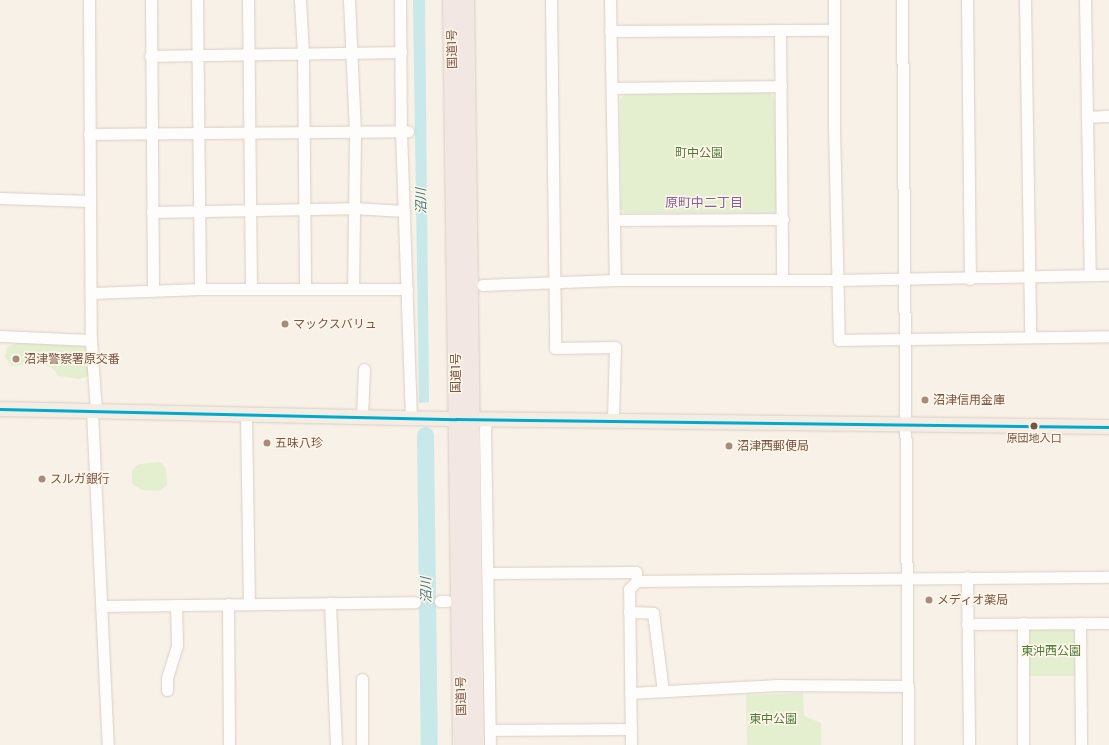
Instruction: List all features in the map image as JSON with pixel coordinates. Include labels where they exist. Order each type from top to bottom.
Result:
[{"type":"highway","name":"国道1号","points":[[451,0],[471,418],[461,745]]},
{"type":"highway","name":"国道1号","points":[[465,0],[475,745]]},
{"type":"main road","points":[[0,409],[411,418],[906,423],[1109,427]]},
{"type":"street","points":[[89,0],[89,134],[92,293],[91,340],[108,745]]},
{"type":"street","points":[[151,0],[150,56],[153,290]]},
{"type":"street","points":[[197,0],[197,212],[200,289]]},
{"type":"street","points":[[248,0],[251,289]]},
{"type":"street","points":[[300,0],[304,53],[305,288]]},
{"type":"street","points":[[349,0],[349,54],[355,132],[353,288]]},
{"type":"street","points":[[400,0],[405,132],[404,211],[411,418]]},
{"type":"street","points":[[551,0],[553,282],[555,348],[615,347],[613,420]]},
{"type":"street","points":[[610,0],[613,88],[615,280]]},
{"type":"street","points":[[834,0],[833,30],[837,280],[840,340],[1109,336]]},
{"type":"street","points":[[902,0],[908,745]]},
{"type":"street","points":[[967,0],[970,279]]},
{"type":"street","points":[[1025,0],[1030,337]]},
{"type":"street","points":[[1085,0],[1090,275]]},
{"type":"street","points":[[780,30],[783,219],[782,280]]},
{"type":"street","points":[[610,31],[833,30]]},
{"type":"street","points":[[150,56],[401,52]]},
{"type":"street","points":[[613,88],[781,86]]},
{"type":"street","points":[[1087,117],[1109,116]]},
{"type":"street","points":[[89,134],[405,132]]},
{"type":"street","points":[[0,198],[90,202]]},
{"type":"street","points":[[152,212],[353,208],[404,211]]},
{"type":"street","points":[[615,220],[783,219]]},
{"type":"street","points":[[482,285],[615,280],[970,279],[1109,275]]},
{"type":"street","points":[[92,293],[200,289],[407,289]]},
{"type":"street","points":[[0,336],[91,340]]},
{"type":"street","points":[[362,417],[364,369]]},
{"type":"street","points":[[246,414],[249,604]]},
{"type":"street","points":[[471,418],[485,429],[490,745]]},
{"type":"street","points":[[488,573],[636,572],[637,581]]},
{"type":"street","points":[[631,745],[629,589],[637,581],[1109,577]]},
{"type":"street","points":[[967,578],[969,745]]},
{"type":"street","points":[[102,606],[415,602]]},
{"type":"street","points":[[330,603],[336,745]]},
{"type":"street","points":[[228,604],[229,745]]},
{"type":"street","points":[[167,690],[167,678],[177,645],[176,605]]},
{"type":"street","points":[[629,612],[653,613],[663,691]]},
{"type":"street","points":[[1023,623],[1023,745]]},
{"type":"street","points":[[1080,623],[1081,745]]},
{"type":"street","points":[[967,624],[1109,623]]},
{"type":"street","points":[[362,679],[362,745]]},
{"type":"street","points":[[630,693],[779,685],[908,686]]},
{"type":"street","points":[[490,730],[631,729]]},
{"type":"green space","name":"町中公園","points":[[628,93],[771,93],[774,97],[779,209],[774,213],[624,213],[621,209],[620,98]]},
{"type":"green space","points":[[28,339],[88,342],[89,376],[79,379],[59,376],[50,366],[37,364],[11,366],[5,357],[7,347]]},
{"type":"green space","points":[[161,462],[166,469],[167,485],[160,491],[142,490],[132,484],[132,470],[139,464]]},
{"type":"green space","name":"東沖西公園","points":[[1069,625],[1075,630],[1076,676],[1026,676],[1026,629]]},
{"type":"green space","name":"東中公園","points":[[803,693],[804,716],[821,723],[821,745],[747,745],[746,695]]},
{"type":"water","points":[[413,0],[425,0],[429,402],[419,403]]},
{"type":"waterway","name":"沼川","points":[[425,435],[429,745]]},
{"type":"transit line","points":[[0,409],[456,419],[1109,427]]},
{"type":"place","name":"マックスバリュ","points":[[285,324]]},
{"type":"place","name":"沼津警察署原交番","points":[[16,359]]},
{"type":"place","name":"沼津信用金庫","points":[[925,400]]},
{"type":"place","name":"原団地入口","points":[[1034,426]]},
{"type":"place","name":"五味八珍","points":[[267,443]]},
{"type":"place","name":"沼津西郵便局","points":[[729,446]]},
{"type":"place","name":"スルガ銀行","points":[[42,479]]},
{"type":"place","name":"メディオ薬局","points":[[929,600]]},
{"type":"district","name":"原町中二丁目","points":[[704,203]]}]
